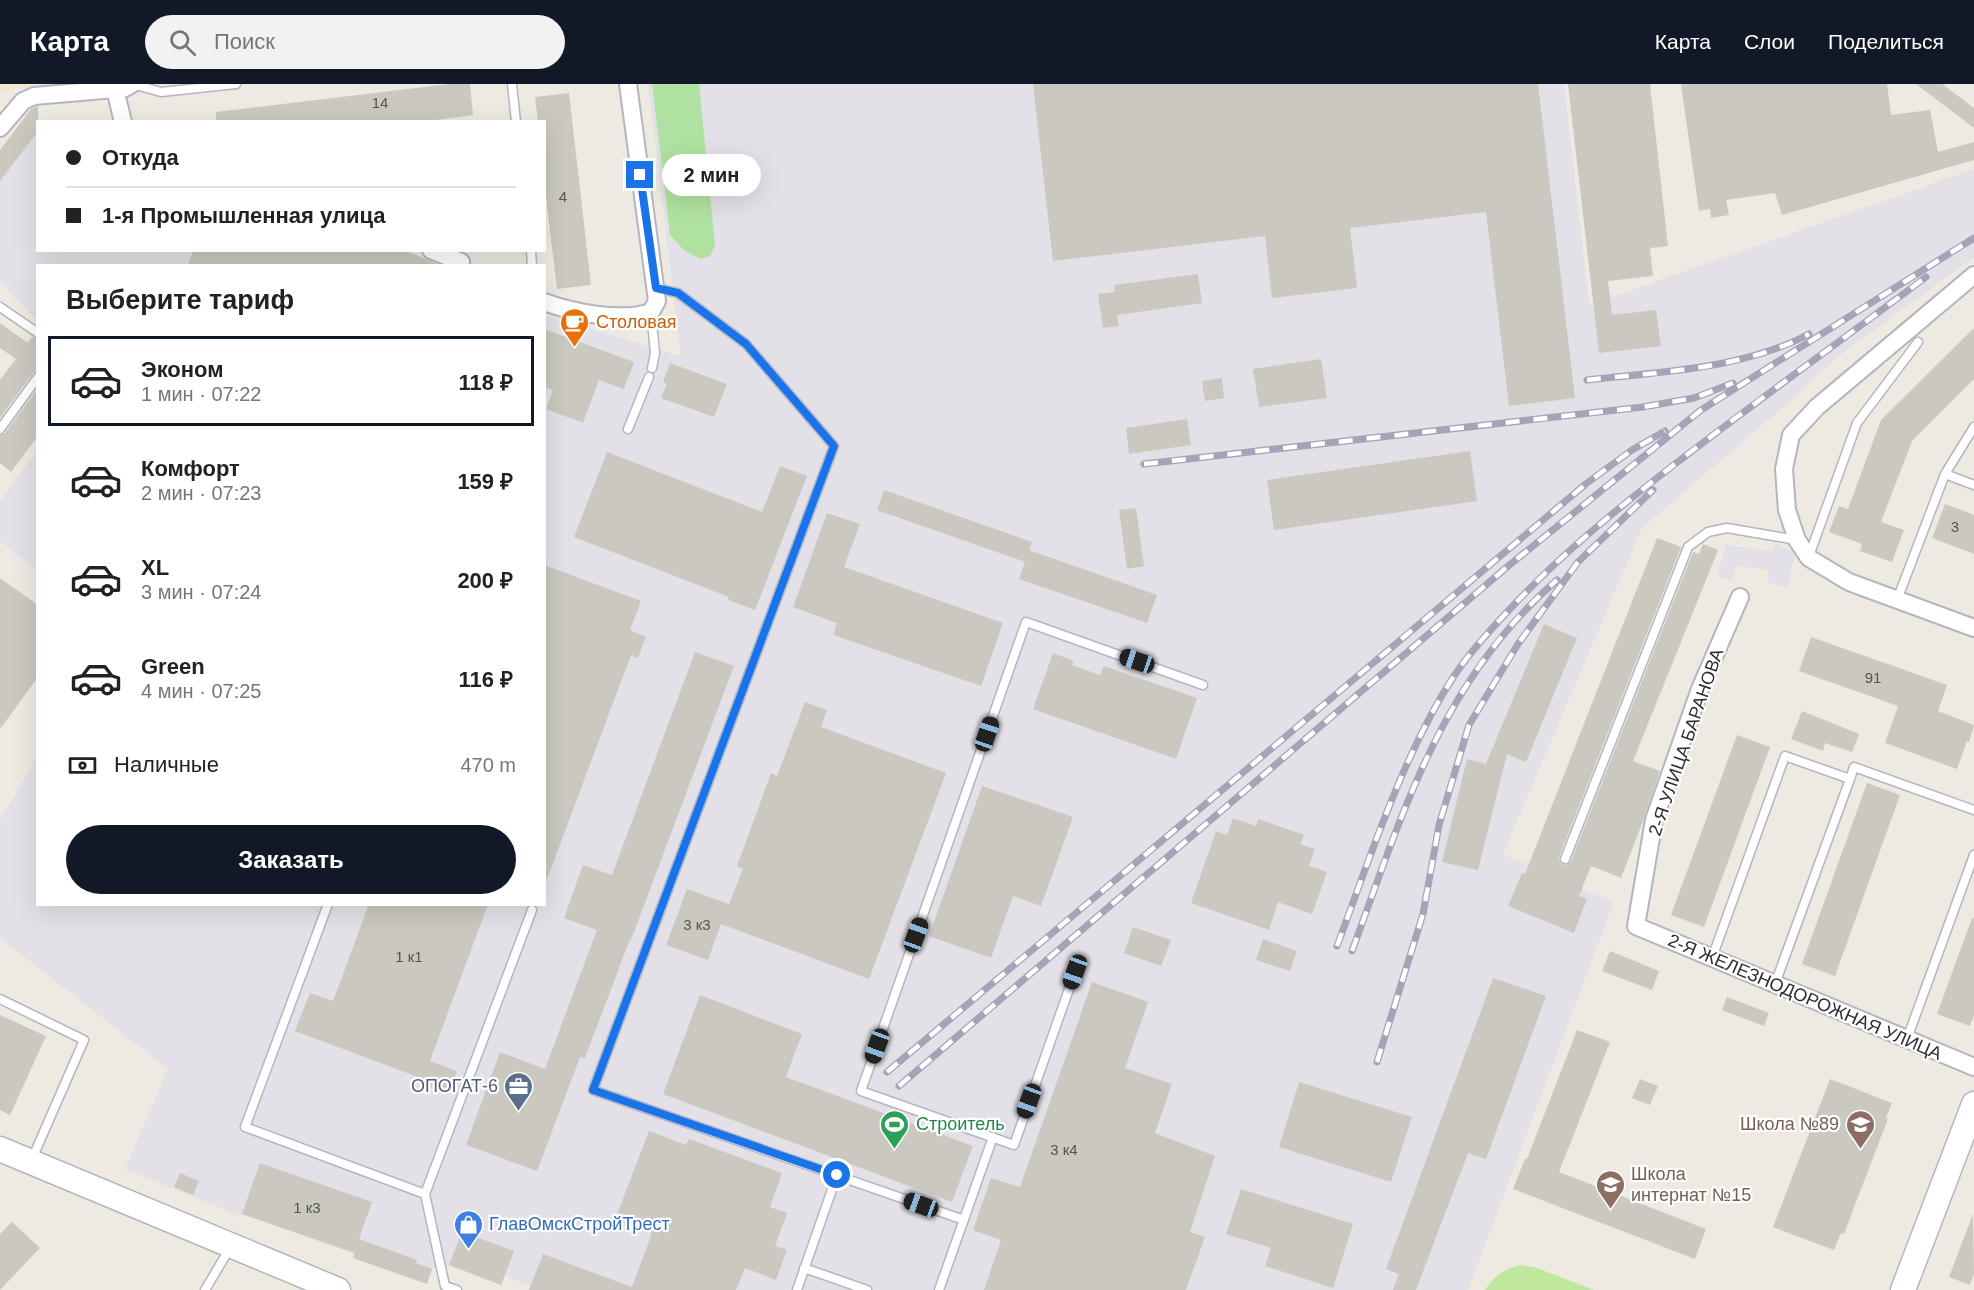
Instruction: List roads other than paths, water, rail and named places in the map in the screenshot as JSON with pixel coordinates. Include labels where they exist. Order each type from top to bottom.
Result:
[{"type":"street","points":[[0,128],[23,100],[34,96],[125,88],[132,84]]},
{"type":"street","points":[[546,303],[620,317],[638,316],[651,312],[657,301],[628,84]]},
{"type":"street","points":[[115,89],[123,120]]},
{"type":"street","points":[[436,252],[461,262]]},
{"type":"street","points":[[1974,275],[1817,407],[1791,435],[1784,469],[1787,510],[1797,540],[1809,558],[1849,582],[1974,628]]},
{"type":"street","name":"2-Я УЛИЦА БАРАНОВА","points":[[1636,926],[1654,820],[1700,689],[1740,597]]},
{"type":"street","name":"2-Я ЖЕЛЕЗНОДОРОЖНАЯ УЛИЦА","points":[[1636,926],[1974,1067]]},
{"type":"street","points":[[1903,1290],[1974,1104]]},
{"type":"street","points":[[2,1154],[30,1162],[338,1290]]},
{"type":"lane","points":[[132,84],[161,92],[236,84]]},
{"type":"lane","points":[[512,84],[516,120]]},
{"type":"lane","points":[[656,288],[678,293],[746,344],[834,446],[593,1090],[964,1220]]},
{"type":"lane","points":[[0,308],[36,332]]},
{"type":"lane","points":[[628,429],[651,373],[655,353],[651,312]]},
{"type":"lane","points":[[1809,558],[1857,423],[1918,342]]},
{"type":"lane","points":[[0,429],[36,380]]},
{"type":"lane","points":[[1897,600],[1945,474],[1974,427]]},
{"type":"lane","points":[[1945,474],[1974,485]]},
{"type":"lane","points":[[1565,859],[1688,547],[1708,532],[1727,528],[1797,540]]},
{"type":"lane","points":[[1075,972],[1014,1145],[861,1091],[1026,622],[1203,684]]},
{"type":"lane","points":[[1712,958],[1785,756],[1850,780]]},
{"type":"lane","points":[[1775,984],[1854,767],[1974,810]]},
{"type":"lane","points":[[1907,1039],[1974,855]]},
{"type":"lane","points":[[327,906],[245,1127],[425,1194]]},
{"type":"lane","points":[[457,1290],[445,1286],[425,1194],[531,910]]},
{"type":"lane","points":[[0,999],[84,1040],[30,1162]]},
{"type":"lane","points":[[939,1290],[993,1137]]},
{"type":"lane","points":[[797,1290],[837,1175]]},
{"type":"lane","points":[[205,1290],[232,1246]]},
{"type":"lane","points":[[804,1268],[867,1290]]},
{"type":"railway","points":[[899,1086],[1507,567],[1701,410],[1974,238]]},
{"type":"railway","points":[[1337,946],[1375,842],[1419,739],[1454,676],[1488,633],[1549,570],[1632,498],[1926,277]]},
{"type":"railway","points":[[1587,380],[1729,362],[1784,346],[1809,334]]},
{"type":"railway","points":[[1144,464],[1643,407],[1694,398],[1733,383]]},
{"type":"railway","points":[[887,1072],[1587,483],[1632,450],[1665,431]]},
{"type":"railway","points":[[1377,1062],[1423,914],[1439,825],[1469,725],[1518,644],[1578,562],[1653,490]]},
{"type":"railway","points":[[1352,951],[1409,799],[1430,751],[1455,705],[1483,661],[1517,619],[1557,580]]},
{"type":"place","name":"Столовая","points":[[575,348]]},
{"type":"place","name":"ОПОГАТ-6","points":[[519,1112]]},
{"type":"place","name":"Строитель","points":[[895,1150]]},
{"type":"place","name":"Школа №89","points":[[1860,1150]]},
{"type":"place","name":"Школа интернат №15","points":[[1610,1210]]},
{"type":"place","name":"ГлавОмскСтройТрест","points":[[468,1250]]}]
